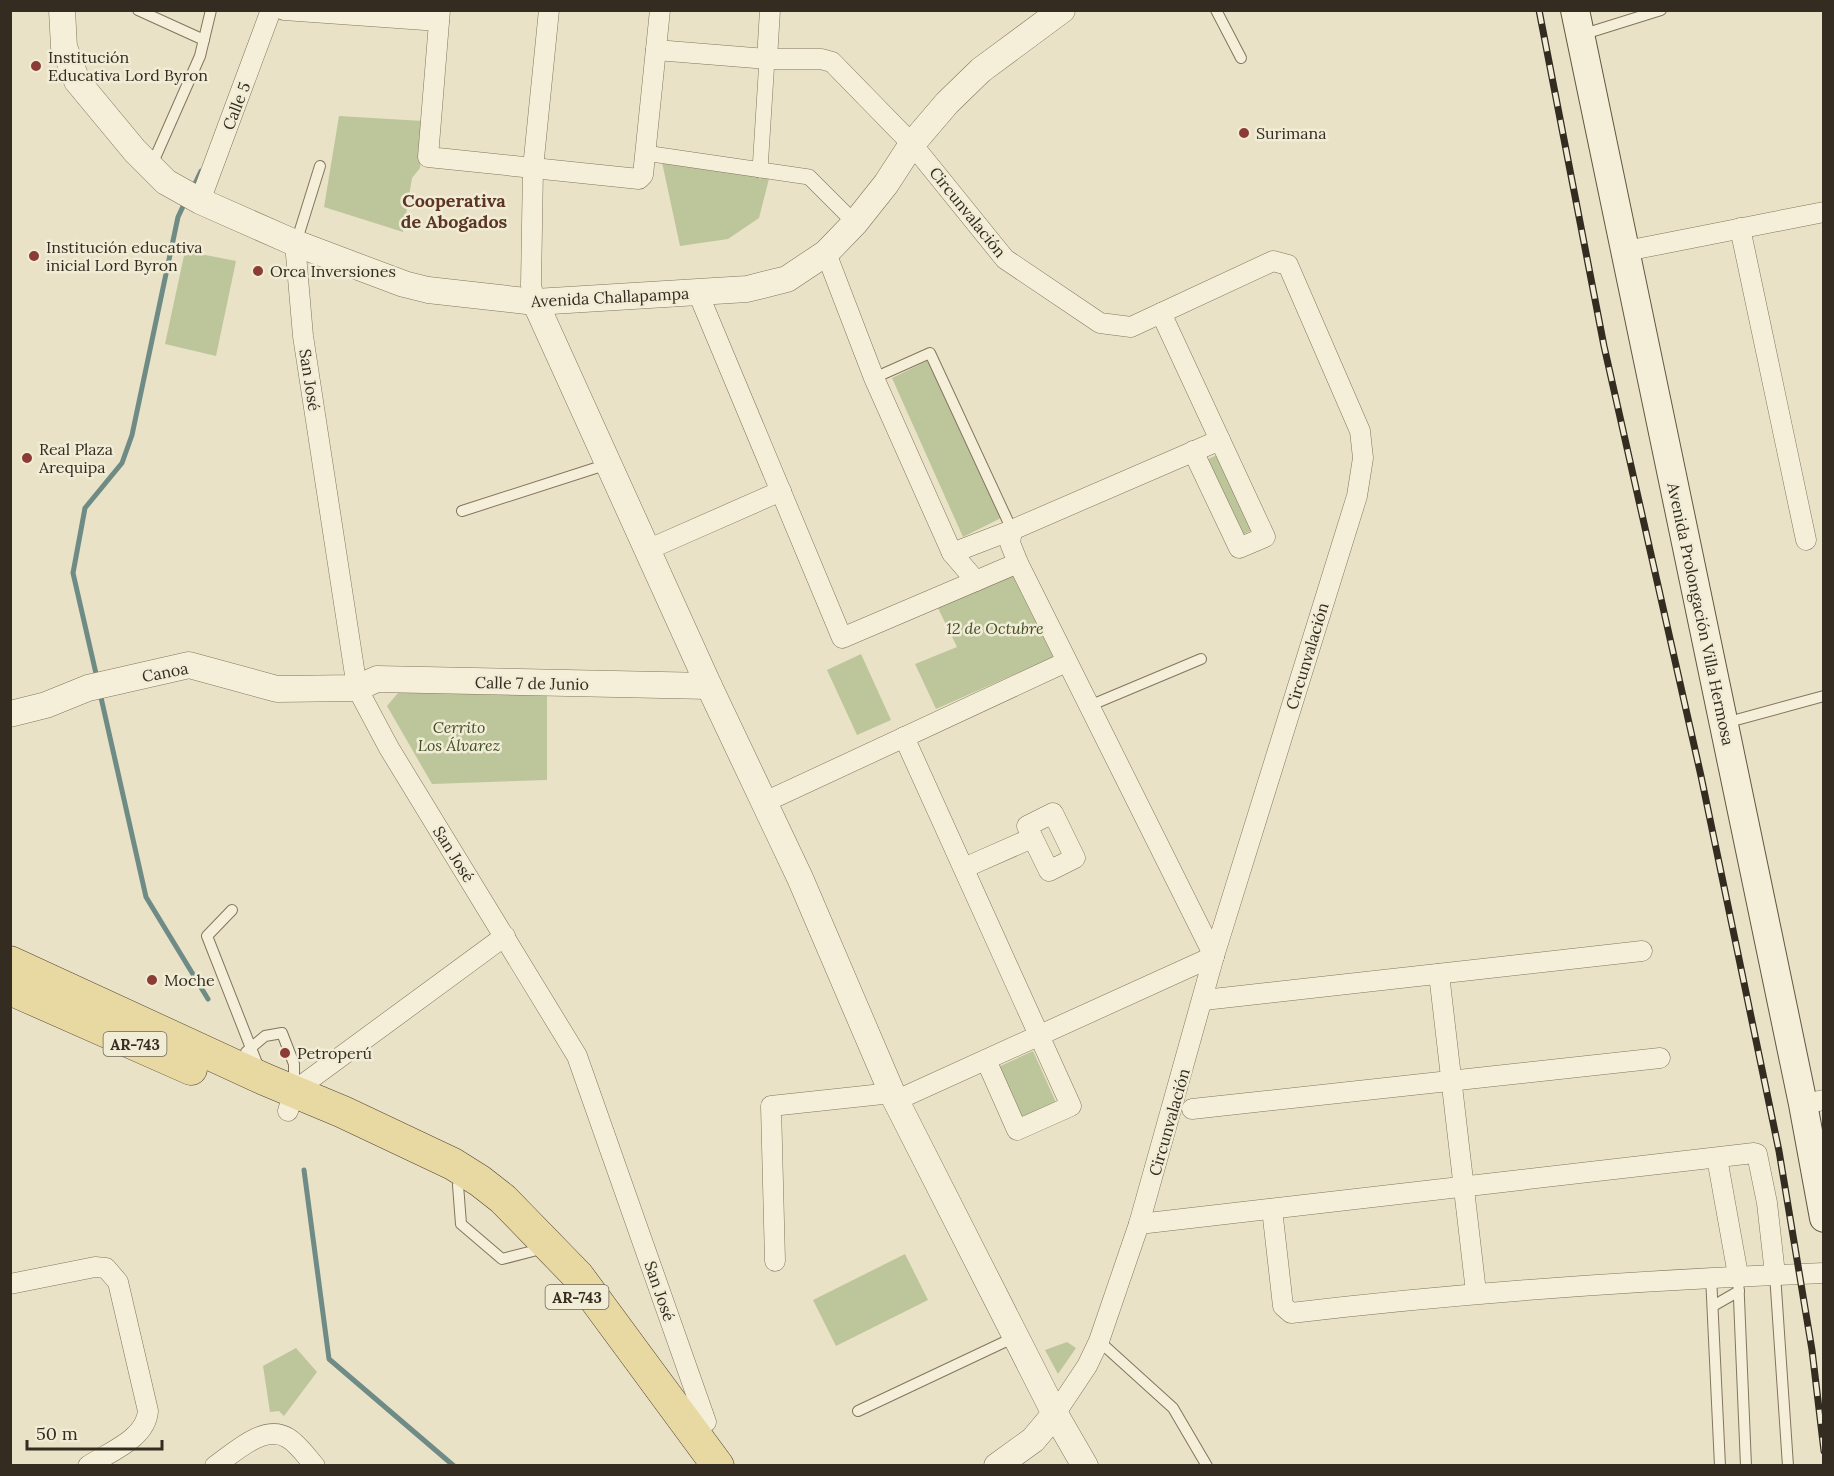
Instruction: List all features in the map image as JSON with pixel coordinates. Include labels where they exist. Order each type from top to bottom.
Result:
[{"type":"main road","name":"Avenida Prolongación Villa Hermosa","points":[[1578,23],[1724,723],[1813,1102],[1824,1218]]},
{"type":"main road","name":"AR-743","points":[[10,962],[242,1056],[264,1079],[291,1101],[458,1185],[501,1215],[537,1250],[576,1296],[700,1466]]},
{"type":"main road","name":"AR-743","points":[[10,989],[453,1164],[503,1199],[578,1276],[718,1466]]},
{"type":"street","name":"Avenida Challapampa","points":[[62,10],[64,47],[76,81],[159,175],[197,199],[296,243],[420,288],[535,302],[747,289],[787,279],[826,253],[855,223],[886,184],[912,144],[947,103],[981,70],[1062,10]]},
{"type":"street","name":"Calle 5","points":[[197,199],[271,10]]},
{"type":"street","points":[[284,10],[439,16],[428,157],[639,179],[643,175],[660,10]]},
{"type":"street","points":[[549,10],[533,168],[531,285],[535,302],[709,686],[765,802],[895,1096],[1055,1414],[1085,1466]]},
{"type":"street","points":[[760,170],[770,10]]},
{"type":"street","name":"Circunvalación","points":[[656,50],[767,59],[821,59],[832,62],[912,144],[1005,259],[1100,323],[1131,327],[1273,261],[1288,265],[1360,431],[1363,458],[1357,496],[1214,956],[1204,1000],[1139,1224],[1099,1341],[1055,1414],[1033,1440],[997,1466]]},
{"type":"street","points":[[645,153],[809,177],[855,223]]},
{"type":"street","points":[[1626,251],[1824,212]]},
{"type":"street","points":[[1740,228],[1806,540]]},
{"type":"street","name":"San José","points":[[296,243],[303,336],[357,688],[389,748],[577,1056],[706,1422],[690,1428]]},
{"type":"street","points":[[826,253],[874,378],[952,553],[976,581]]},
{"type":"street","points":[[698,293],[842,638],[1018,563]]},
{"type":"street","points":[[1161,313],[1264,537],[1239,548],[1193,451]]},
{"type":"street","points":[[952,553],[1012,530],[1220,440]]},
{"type":"street","points":[[647,550],[781,491]]},
{"type":"street","points":[[775,1261],[771,1106],[895,1096],[986,1060],[1214,956],[1018,563],[1010,543],[1012,530]]},
{"type":"street","points":[[765,802],[1066,662]]},
{"type":"street","name":"Canoa","points":[[10,714],[46,705],[88,688],[189,665],[277,689],[357,688]]},
{"type":"street","name":"Calle 7 de Junio","points":[[357,688],[378,679],[709,686]]},
{"type":"street","points":[[904,737],[1041,1035],[1071,1106],[1017,1130],[986,1060]]},
{"type":"street","points":[[964,868],[1032,837]]},
{"type":"street","points":[[291,1101],[505,936]]},
{"type":"street","points":[[1204,1000],[1642,951]]},
{"type":"street","points":[[1439,974],[1476,1292]]},
{"type":"street","points":[[1192,1109],[1660,1058]]},
{"type":"street","points":[[1139,1224],[1757,1154],[1767,1203],[1775,1275]]},
{"type":"street","points":[[1717,1158],[1738,1283]]},
{"type":"street","points":[[1272,1209],[1283,1306],[1291,1313],[1476,1292],[1711,1276],[1738,1283],[1775,1275],[1824,1273]]},
{"type":"street","points":[[10,1284],[95,1267],[106,1268],[118,1281],[148,1419],[139,1433],[88,1466]]},
{"type":"street","points":[[215,1466],[260,1437],[278,1434],[293,1442],[315,1466]]},
{"type":"lane","points":[[138,10],[204,40]]},
{"type":"lane","points":[[159,175],[200,56],[211,10]]},
{"type":"lane","points":[[1216,10],[1241,58]]},
{"type":"lane","points":[[1623,10],[1626,22]]},
{"type":"lane","points":[[1578,23],[1626,22],[1661,10]]},
{"type":"lane","points":[[296,243],[320,166]]},
{"type":"lane","points":[[874,378],[930,353],[1012,530]]},
{"type":"lane","points":[[462,512],[609,464]]},
{"type":"lane","points":[[1089,706],[1201,659]]},
{"type":"lane","points":[[1724,723],[1824,696]]},
{"type":"lane","points":[[232,910],[207,936],[242,1056],[265,1036],[282,1034],[294,1064],[291,1101]]},
{"type":"lane","points":[[1775,1275],[1788,1466]]},
{"type":"lane","points":[[1711,1276],[1720,1466]]},
{"type":"lane","points":[[1713,1306],[1738,1283]]},
{"type":"lane","points":[[1738,1283],[1746,1466]]},
{"type":"lane","points":[[858,1412],[1016,1336]]},
{"type":"lane","points":[[1099,1341],[1173,1408],[1207,1466]]},
{"type":"green space","points":[[339,116],[423,121],[420,168],[412,178],[403,232],[324,207]]},
{"type":"green space","points":[[660,153],[772,167],[759,218],[728,239],[680,246]]},
{"type":"green space","points":[[185,251],[236,261],[216,356],[165,344]]},
{"type":"green space","points":[[927,361],[939,381],[1003,517],[963,537],[892,378]]},
{"type":"green space","points":[[1217,455],[1252,530],[1242,535],[1206,460]]},
{"type":"green space","name":"12 de Octubre","points":[[1012,571],[1056,656],[936,709],[915,664],[957,647],[936,604]]},
{"type":"green space","points":[[861,654],[891,720],[857,735],[827,670]]},
{"type":"green space","name":"Cerrito Los Álvarez","points":[[403,687],[547,692],[547,780],[432,784],[387,706]]},
{"type":"green space","points":[[1033,1051],[1058,1107],[1020,1123],[996,1068]]},
{"type":"green space","points":[[905,1254],[928,1300],[836,1346],[813,1300]]},
{"type":"green space","points":[[1067,1342],[1076,1348],[1058,1374],[1045,1350]]},
{"type":"green space","points":[[296,1348],[317,1372],[284,1416],[279,1411],[270,1412],[263,1366]]},
{"type":"waterway","points":[[192,190],[201,171]]},
{"type":"waterway","points":[[97,678],[73,573],[85,508],[122,463],[132,435],[178,217],[186,200]]},
{"type":"waterway","points":[[100,693],[146,897],[208,999]]},
{"type":"waterway","points":[[304,1170],[329,1359],[454,1466]]},
{"type":"railway","points":[[1539,10],[1604,346],[1701,776],[1779,1151],[1812,1350],[1824,1451]]},
{"type":"place","name":"Institución Educativa Lord Byron","points":[[36,66]]},
{"type":"place","name":"Surimana","points":[[1244,133]]},
{"type":"place","name":"Institución educativa inicial Lord Byron","points":[[34,256]]},
{"type":"place","name":"Orca Inversiones","points":[[258,271]]},
{"type":"place","name":"Real Plaza Arequipa","points":[[27,458]]},
{"type":"place","name":"Moche","points":[[152,980]]},
{"type":"place","name":"Petroperú","points":[[285,1053]]},
{"type":"district","name":"Cooperativa de Abogados","points":[[454,210]]}]
